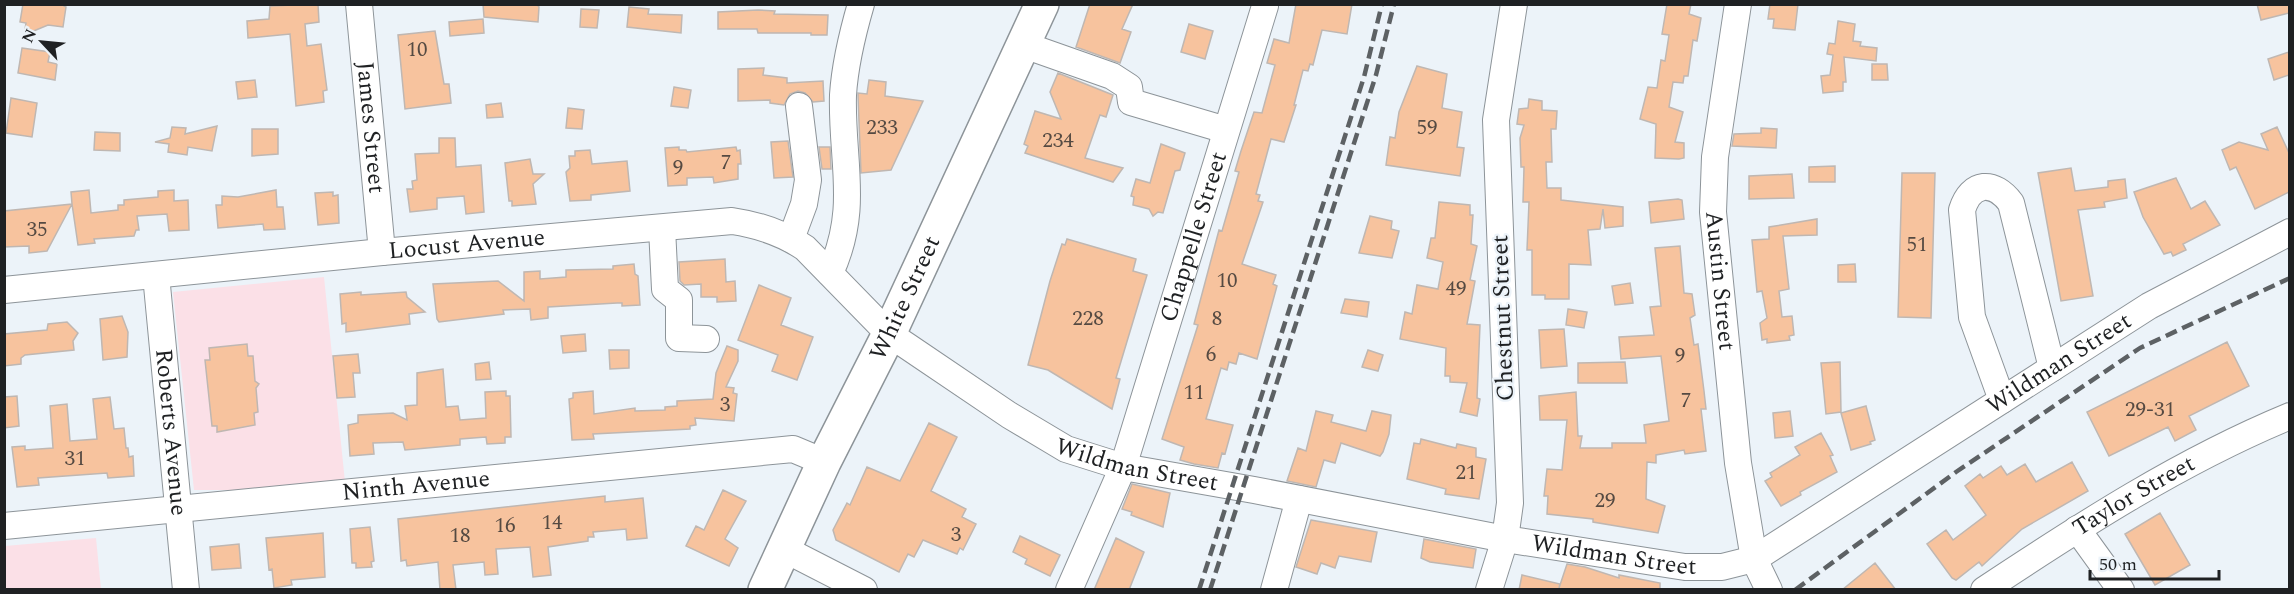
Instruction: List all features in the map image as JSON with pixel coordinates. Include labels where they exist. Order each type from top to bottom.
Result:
[{"type":"main road","name":"White Street","points":[[765,590],[824,462],[889,334],[1042,4]]},
{"type":"street","name":"James Street","points":[[359,4],[382,252]]},
{"type":"street","points":[[830,273],[837,258],[849,201],[843,97],[847,54],[861,4]]},
{"type":"street","name":"Chestnut Street","points":[[1489,590],[1505,539],[1510,503],[1496,120],[1514,4]]},
{"type":"street","name":"Austin Street","points":[[1738,4],[1715,158],[1713,212],[1738,464],[1754,559]]},
{"type":"street","name":"Chappelle Street","points":[[1069,590],[1123,467],[1264,6]]},
{"type":"street","points":[[1024,45],[1112,76],[1130,87],[1131,102],[1226,130]]},
{"type":"street","points":[[791,239],[804,204],[808,180],[799,106]]},
{"type":"street","points":[[2002,400],[1972,317],[1962,210],[1967,195],[1976,188],[1991,188],[2002,192],[2011,203],[2052,368]]},
{"type":"street","name":"Locust Avenue","points":[[4,290],[382,252],[732,221],[751,224],[791,239],[830,273],[889,334]]},
{"type":"street","points":[[662,228],[665,290],[679,300],[679,338],[706,339]]},
{"type":"street","name":"Wildman Street","points":[[889,334],[1009,414],[1066,448],[1123,467],[1505,539],[1685,567],[1722,567],[1754,559],[2149,306],[2289,232]]},
{"type":"street","name":"Roberts Avenue","points":[[156,275],[186,590]]},
{"type":"street","name":"Taylor Street","points":[[1984,590],[2105,510],[2244,435],[2289,416]]},
{"type":"street","name":"Ninth Avenue","points":[[4,526],[793,449],[824,462]]},
{"type":"street","points":[[1274,590],[1299,499]]},
{"type":"street","points":[[2077,529],[2121,590]]},
{"type":"street","points":[[784,549],[864,590]]},
{"type":"street","points":[[1754,559],[1769,590]]},
{"type":"shaded area","points":[[324,277],[345,482],[255,490],[194,490],[173,292]]},
{"type":"shaded area","points":[[96,538],[101,589],[5,589],[5,546]]},
{"type":"building","points":[[23,4],[61,4],[66,7],[63,27],[48,25],[24,35],[26,23],[20,22]]},
{"type":"building","points":[[318,4],[319,22],[305,24],[307,46],[321,44],[327,90],[323,91],[324,102],[296,106],[290,34],[248,38],[247,21],[269,19],[270,6]]},
{"type":"building","points":[[483,4],[537,4],[539,7],[538,22],[484,17]]},
{"type":"building","points":[[1090,4],[1133,4],[1122,29],[1131,32],[1120,63],[1076,47]]},
{"type":"building","points":[[1296,4],[1352,4],[1347,34],[1322,30],[1313,65],[1310,64],[1308,71],[1303,70],[1294,105],[1296,105],[1284,142],[1271,139],[1256,194],[1260,195],[1258,201],[1263,202],[1242,264],[1276,275],[1273,284],[1277,286],[1257,359],[1239,353],[1236,364],[1229,362],[1227,370],[1221,368],[1206,419],[1233,425],[1225,454],[1222,453],[1218,468],[1194,464],[1180,460],[1184,447],[1162,439],[1198,325],[1194,324],[1219,230],[1222,231],[1239,172],[1235,171],[1241,151],[1254,112],[1262,113],[1275,65],[1267,63],[1274,39],[1289,43]]},
{"type":"building","points":[[1667,4],[1691,4],[1689,14],[1701,18],[1697,41],[1693,40],[1688,76],[1684,76],[1683,83],[1673,82],[1669,107],[1683,112],[1675,142],[1684,143],[1684,158],[1679,159],[1655,158],[1656,124],[1640,119],[1648,87],[1657,88],[1661,60],[1665,61],[1669,35],[1662,34]]},
{"type":"building","points":[[1770,4],[1798,4],[1795,30],[1773,28],[1774,19],[1768,19]]},
{"type":"building","points":[[2257,4],[2289,4],[2289,13],[2261,20]]},
{"type":"building","points":[[629,7],[649,9],[648,14],[682,15],[681,33],[627,27]]},
{"type":"building","points":[[581,9],[599,10],[597,28],[580,27]]},
{"type":"building","points":[[775,11],[774,14],[828,15],[827,35],[758,33],[757,29],[718,29],[718,12]]},
{"type":"building","points":[[483,19],[484,33],[450,36],[449,22]]},
{"type":"building","points":[[1838,21],[1855,24],[1853,41],[1861,42],[1860,46],[1877,48],[1876,61],[1844,57],[1846,82],[1843,82],[1843,91],[1823,93],[1821,76],[1830,75],[1833,55],[1827,54],[1829,43],[1835,44]]},
{"type":"building","points":[[1189,24],[1213,31],[1205,59],[1181,52]]},
{"type":"building","points":[[435,31],[444,84],[449,84],[451,103],[405,109],[398,35]]},
{"type":"building","points":[[22,48],[50,52],[48,62],[57,64],[55,80],[18,73]]},
{"type":"building","points":[[2289,52],[2289,75],[2274,80],[2268,59]]},
{"type":"building","points":[[1872,64],[1887,64],[1888,80],[1872,80]]},
{"type":"building","points":[[1417,66],[1447,74],[1442,108],[1462,112],[1457,147],[1464,148],[1460,176],[1386,165],[1390,137],[1395,138],[1399,112]]},
{"type":"building","points":[[764,68],[763,75],[787,78],[787,83],[823,81],[824,101],[813,102],[805,93],[798,91],[790,94],[784,105],[770,103],[770,100],[738,101],[738,69]]},
{"type":"building","points":[[1058,73],[1113,95],[1106,117],[1100,115],[1085,158],[1123,168],[1113,182],[1025,153],[1028,146],[1024,144],[1035,111],[1061,119],[1050,92]]},
{"type":"building","points":[[255,80],[257,97],[238,99],[236,82]]},
{"type":"building","points":[[869,80],[886,82],[885,96],[923,101],[891,170],[861,173],[858,93],[867,94]]},
{"type":"building","points":[[674,87],[691,90],[688,108],[671,106]]},
{"type":"building","points":[[11,98],[37,103],[32,137],[6,133]]},
{"type":"building","points":[[1529,99],[1542,101],[1542,110],[1557,111],[1556,129],[1551,129],[1552,162],[1546,162],[1547,188],[1561,188],[1561,200],[1623,207],[1623,226],[1605,228],[1603,209],[1600,229],[1588,230],[1591,265],[1569,264],[1569,299],[1545,299],[1545,295],[1532,295],[1532,250],[1527,250],[1529,202],[1523,202],[1524,167],[1521,167],[1520,138],[1524,125],[1517,124],[1519,109],[1528,108]]},
{"type":"building","points":[[501,103],[503,117],[487,118],[486,105]]},
{"type":"building","points":[[568,108],[584,110],[582,129],[566,128]]},
{"type":"building","points":[[217,126],[212,151],[188,147],[187,155],[168,152],[169,144],[155,142],[170,138],[172,127],[186,128],[185,134]]},
{"type":"building","points":[[2277,127],[2289,153],[2289,192],[2255,209],[2236,167],[2230,170],[2222,150],[2239,142],[2268,150],[2261,134]]},
{"type":"building","points":[[1761,128],[1777,129],[1776,148],[1732,146],[1734,134],[1761,133]]},
{"type":"building","points":[[252,129],[278,129],[278,154],[252,156]]},
{"type":"building","points":[[95,132],[120,133],[120,151],[94,150]]},
{"type":"building","points":[[439,138],[455,138],[456,167],[481,165],[484,212],[466,214],[464,196],[437,198],[437,209],[410,212],[407,189],[413,189],[412,181],[417,180],[415,154],[439,153]]},
{"type":"building","points":[[788,141],[793,177],[774,178],[771,142]]},
{"type":"building","points":[[1161,144],[1185,153],[1180,170],[1175,171],[1163,213],[1158,212],[1153,216],[1149,209],[1133,205],[1134,197],[1131,196],[1136,179],[1150,183]]},
{"type":"building","points":[[679,147],[679,150],[687,152],[736,147],[737,151],[740,150],[741,164],[738,164],[738,179],[714,183],[713,177],[687,178],[687,185],[668,186],[665,148]]},
{"type":"building","points":[[819,147],[830,147],[831,169],[822,169]]},
{"type":"building","points":[[590,150],[592,164],[627,161],[630,191],[591,195],[591,200],[570,201],[566,172],[570,168],[569,156],[575,156],[575,151]]},
{"type":"building","points":[[530,159],[533,174],[544,174],[533,184],[536,204],[512,206],[512,201],[509,201],[505,163]]},
{"type":"building","points":[[1835,166],[1835,182],[1809,182],[1809,167]]},
{"type":"building","points":[[2071,168],[2075,191],[2108,187],[2108,181],[2125,179],[2127,198],[2104,202],[2105,207],[2078,210],[2093,296],[2061,301],[2038,173]]},
{"type":"building","points":[[1902,173],[1935,173],[1931,318],[1898,317]]},
{"type":"building","points":[[1792,174],[1794,198],[1749,199],[1749,176]]},
{"type":"building","points":[[2176,178],[2191,209],[2205,201],[2220,225],[2183,244],[2186,250],[2173,256],[2171,252],[2164,254],[2143,217],[2134,192]]},
{"type":"building","points":[[89,190],[91,213],[118,210],[118,205],[124,205],[124,200],[158,197],[158,191],[174,190],[174,201],[188,200],[189,230],[169,231],[167,214],[137,216],[139,230],[136,230],[134,236],[94,239],[95,243],[78,245],[71,192]]},
{"type":"building","points":[[276,190],[277,207],[283,207],[285,229],[264,230],[263,224],[218,228],[216,205],[222,205],[222,196],[238,197]]},
{"type":"building","points":[[333,192],[333,196],[338,195],[339,223],[318,225],[315,193]]},
{"type":"building","points":[[1682,200],[1684,219],[1651,223],[1649,202]]},
{"type":"building","points":[[1439,202],[1470,205],[1470,215],[1473,215],[1471,244],[1477,246],[1470,280],[1475,281],[1467,324],[1480,325],[1477,398],[1480,399],[1477,416],[1460,412],[1467,383],[1450,382],[1450,376],[1445,376],[1446,348],[1400,339],[1405,312],[1412,314],[1417,285],[1438,289],[1443,262],[1427,258],[1431,238],[1435,238]]},
{"type":"building","points":[[72,204],[47,251],[29,253],[29,246],[4,247],[4,211]]},
{"type":"building","points":[[1370,216],[1392,221],[1391,229],[1399,231],[1392,258],[1359,253]]},
{"type":"building","points":[[1817,219],[1817,235],[1783,236],[1789,289],[1779,291],[1782,317],[1792,316],[1794,335],[1789,336],[1790,340],[1767,343],[1767,339],[1762,340],[1760,323],[1767,318],[1762,291],[1757,292],[1752,240],[1769,239],[1769,227]]},
{"type":"building","points":[[1067,239],[1136,259],[1133,271],[1147,275],[1116,378],[1120,379],[1112,409],[1048,370],[1028,365],[1050,281],[1062,244],[1065,245]]},
{"type":"building","points":[[1680,246],[1684,293],[1692,294],[1695,315],[1690,318],[1694,345],[1698,344],[1704,391],[1706,409],[1701,409],[1706,451],[1685,454],[1684,450],[1656,455],[1656,463],[1647,462],[1646,499],[1665,506],[1658,533],[1593,522],[1593,519],[1547,514],[1548,496],[1544,496],[1547,469],[1562,470],[1567,420],[1540,420],[1539,396],[1576,392],[1578,436],[1582,436],[1580,448],[1612,448],[1612,443],[1646,443],[1644,425],[1669,421],[1661,356],[1621,359],[1619,337],[1654,335],[1650,307],[1661,306],[1655,248]]},
{"type":"building","points":[[725,259],[726,282],[735,281],[736,301],[717,302],[717,297],[701,297],[701,284],[684,285],[680,281],[679,262]]},
{"type":"building","points":[[634,264],[635,274],[638,276],[640,305],[622,306],[622,303],[617,303],[548,307],[548,318],[531,320],[530,309],[503,310],[504,314],[439,322],[437,319],[433,284],[498,281],[524,301],[524,272],[540,271],[540,279],[566,277],[566,270],[613,269],[613,266]]},
{"type":"building","points":[[1855,264],[1856,282],[1838,282],[1838,265]]},
{"type":"building","points":[[1630,283],[1633,303],[1615,305],[1612,286]]},
{"type":"building","points":[[759,285],[791,298],[781,325],[813,337],[797,380],[772,371],[778,355],[738,340]]},
{"type":"building","points":[[361,292],[361,295],[406,292],[407,297],[425,312],[409,314],[410,324],[346,332],[346,323],[342,324],[340,294]]},
{"type":"building","points":[[1345,299],[1369,302],[1367,317],[1341,313]]},
{"type":"building","points":[[1568,309],[1587,312],[1584,328],[1566,325]]},
{"type":"building","points":[[122,316],[128,332],[127,357],[103,360],[100,319]]},
{"type":"building","points":[[67,322],[78,333],[73,341],[74,350],[25,355],[21,358],[21,364],[4,366],[4,334],[47,330],[48,324]]},
{"type":"building","points":[[1564,329],[1567,366],[1541,368],[1539,330]]},
{"type":"building","points":[[585,334],[586,351],[563,353],[561,336]]},
{"type":"building","points":[[2227,342],[2249,386],[2189,416],[2196,430],[2175,441],[2168,427],[2109,456],[2087,412]]},
{"type":"building","points":[[247,344],[248,356],[253,356],[255,381],[259,384],[256,388],[258,412],[254,413],[255,425],[217,432],[217,426],[212,426],[205,360],[210,360],[209,348]]},
{"type":"building","points":[[727,346],[738,350],[738,361],[726,387],[734,388],[733,393],[737,394],[734,421],[695,418],[696,425],[690,426],[690,429],[593,434],[594,439],[572,440],[569,399],[573,398],[573,393],[593,391],[594,414],[635,408],[635,411],[665,410],[665,407],[677,406],[677,401],[713,399],[716,373]]},
{"type":"building","points":[[609,350],[629,350],[629,368],[610,369]]},
{"type":"building","points":[[1368,350],[1383,355],[1378,371],[1362,367]]},
{"type":"building","points":[[358,354],[360,373],[353,373],[355,397],[337,398],[333,356]]},
{"type":"building","points":[[489,362],[491,379],[476,380],[475,364]]},
{"type":"building","points":[[1625,362],[1627,383],[1578,383],[1578,363]]},
{"type":"building","points":[[1840,362],[1841,412],[1826,414],[1821,363]]},
{"type":"building","points":[[443,369],[446,407],[458,406],[460,420],[486,418],[485,392],[506,391],[506,396],[510,396],[511,437],[505,437],[505,443],[487,444],[486,437],[460,439],[460,445],[405,450],[403,442],[373,443],[374,454],[350,456],[348,425],[358,423],[358,415],[393,413],[407,420],[405,406],[417,405],[417,373]]},
{"type":"building","points":[[17,396],[19,426],[4,428],[4,397]]},
{"type":"building","points":[[110,397],[114,429],[124,428],[126,448],[128,448],[129,457],[133,456],[134,476],[108,478],[107,473],[38,478],[39,485],[17,487],[12,447],[25,446],[25,450],[53,448],[50,406],[67,404],[70,441],[97,439],[93,399]]},
{"type":"building","points":[[1866,406],[1875,440],[1870,442],[1871,444],[1851,450],[1841,413]]},
{"type":"building","points":[[1316,411],[1333,415],[1331,422],[1366,431],[1372,411],[1391,415],[1389,434],[1383,452],[1380,456],[1341,443],[1335,463],[1324,460],[1316,487],[1287,481],[1298,448],[1306,451]]},
{"type":"building","points":[[1790,411],[1793,436],[1775,438],[1773,413]]},
{"type":"building","points":[[929,423],[957,437],[931,491],[966,509],[962,517],[976,524],[963,550],[960,548],[957,554],[923,540],[914,557],[908,554],[899,572],[836,540],[833,530],[847,503],[850,505],[867,467],[900,481]]},
{"type":"building","points":[[1821,433],[1833,455],[1830,456],[1837,472],[1800,492],[1801,495],[1781,506],[1765,481],[1772,477],[1770,473],[1800,455],[1795,447]]},
{"type":"building","points":[[1421,439],[1456,448],[1457,444],[1476,448],[1476,457],[1486,459],[1479,499],[1445,494],[1446,489],[1407,479],[1414,443],[1420,444]]},
{"type":"building","points":[[2072,462],[2088,491],[2022,529],[1982,566],[1979,562],[1956,580],[1952,578],[1927,544],[1946,530],[1953,540],[1986,515],[1965,486],[1980,474],[1983,478],[2001,466],[2007,475],[2025,464],[2036,482]]},
{"type":"building","points":[[1132,484],[1170,493],[1163,527],[1131,515],[1132,512],[1122,509]]},
{"type":"building","points":[[723,490],[746,501],[725,539],[738,548],[729,566],[686,546],[696,526],[704,530]]},
{"type":"building","points":[[605,496],[605,502],[643,498],[647,538],[627,540],[626,529],[593,532],[594,537],[588,537],[588,541],[548,547],[551,575],[533,577],[530,547],[496,549],[498,574],[485,575],[484,562],[453,565],[456,590],[440,590],[438,562],[407,566],[406,560],[401,561],[398,519]]},
{"type":"building","points":[[2160,513],[2190,565],[2155,585],[2125,534]]},
{"type":"building","points":[[1311,520],[1377,532],[1371,562],[1339,556],[1335,568],[1321,563],[1317,574],[1296,567]]},
{"type":"building","points":[[370,527],[374,561],[371,562],[372,567],[356,568],[356,563],[352,563],[350,529]]},
{"type":"building","points":[[323,533],[325,577],[291,580],[292,585],[274,588],[272,569],[269,570],[266,538]]},
{"type":"building","points":[[1020,536],[1060,555],[1050,576],[1025,564],[1027,559],[1013,552]]},
{"type":"building","points":[[1116,538],[1144,552],[1129,590],[1094,590]]},
{"type":"building","points":[[1424,539],[1476,549],[1473,568],[1430,562],[1421,558]]},
{"type":"building","points":[[239,544],[241,568],[212,570],[210,547]]},
{"type":"building","points":[[1875,563],[1896,590],[1842,590]]},
{"type":"building","points":[[1567,564],[1619,578],[1619,575],[1660,583],[1660,590],[1519,590],[1522,575],[1560,584],[1559,588]]},
{"type":"railway","points":[[1199,590],[1364,77],[1382,4]]},
{"type":"railway","points":[[1210,590],[1376,75],[1394,4]]},
{"type":"railway","points":[[1795,590],[1956,472],[2140,348],[2290,278]]}]
